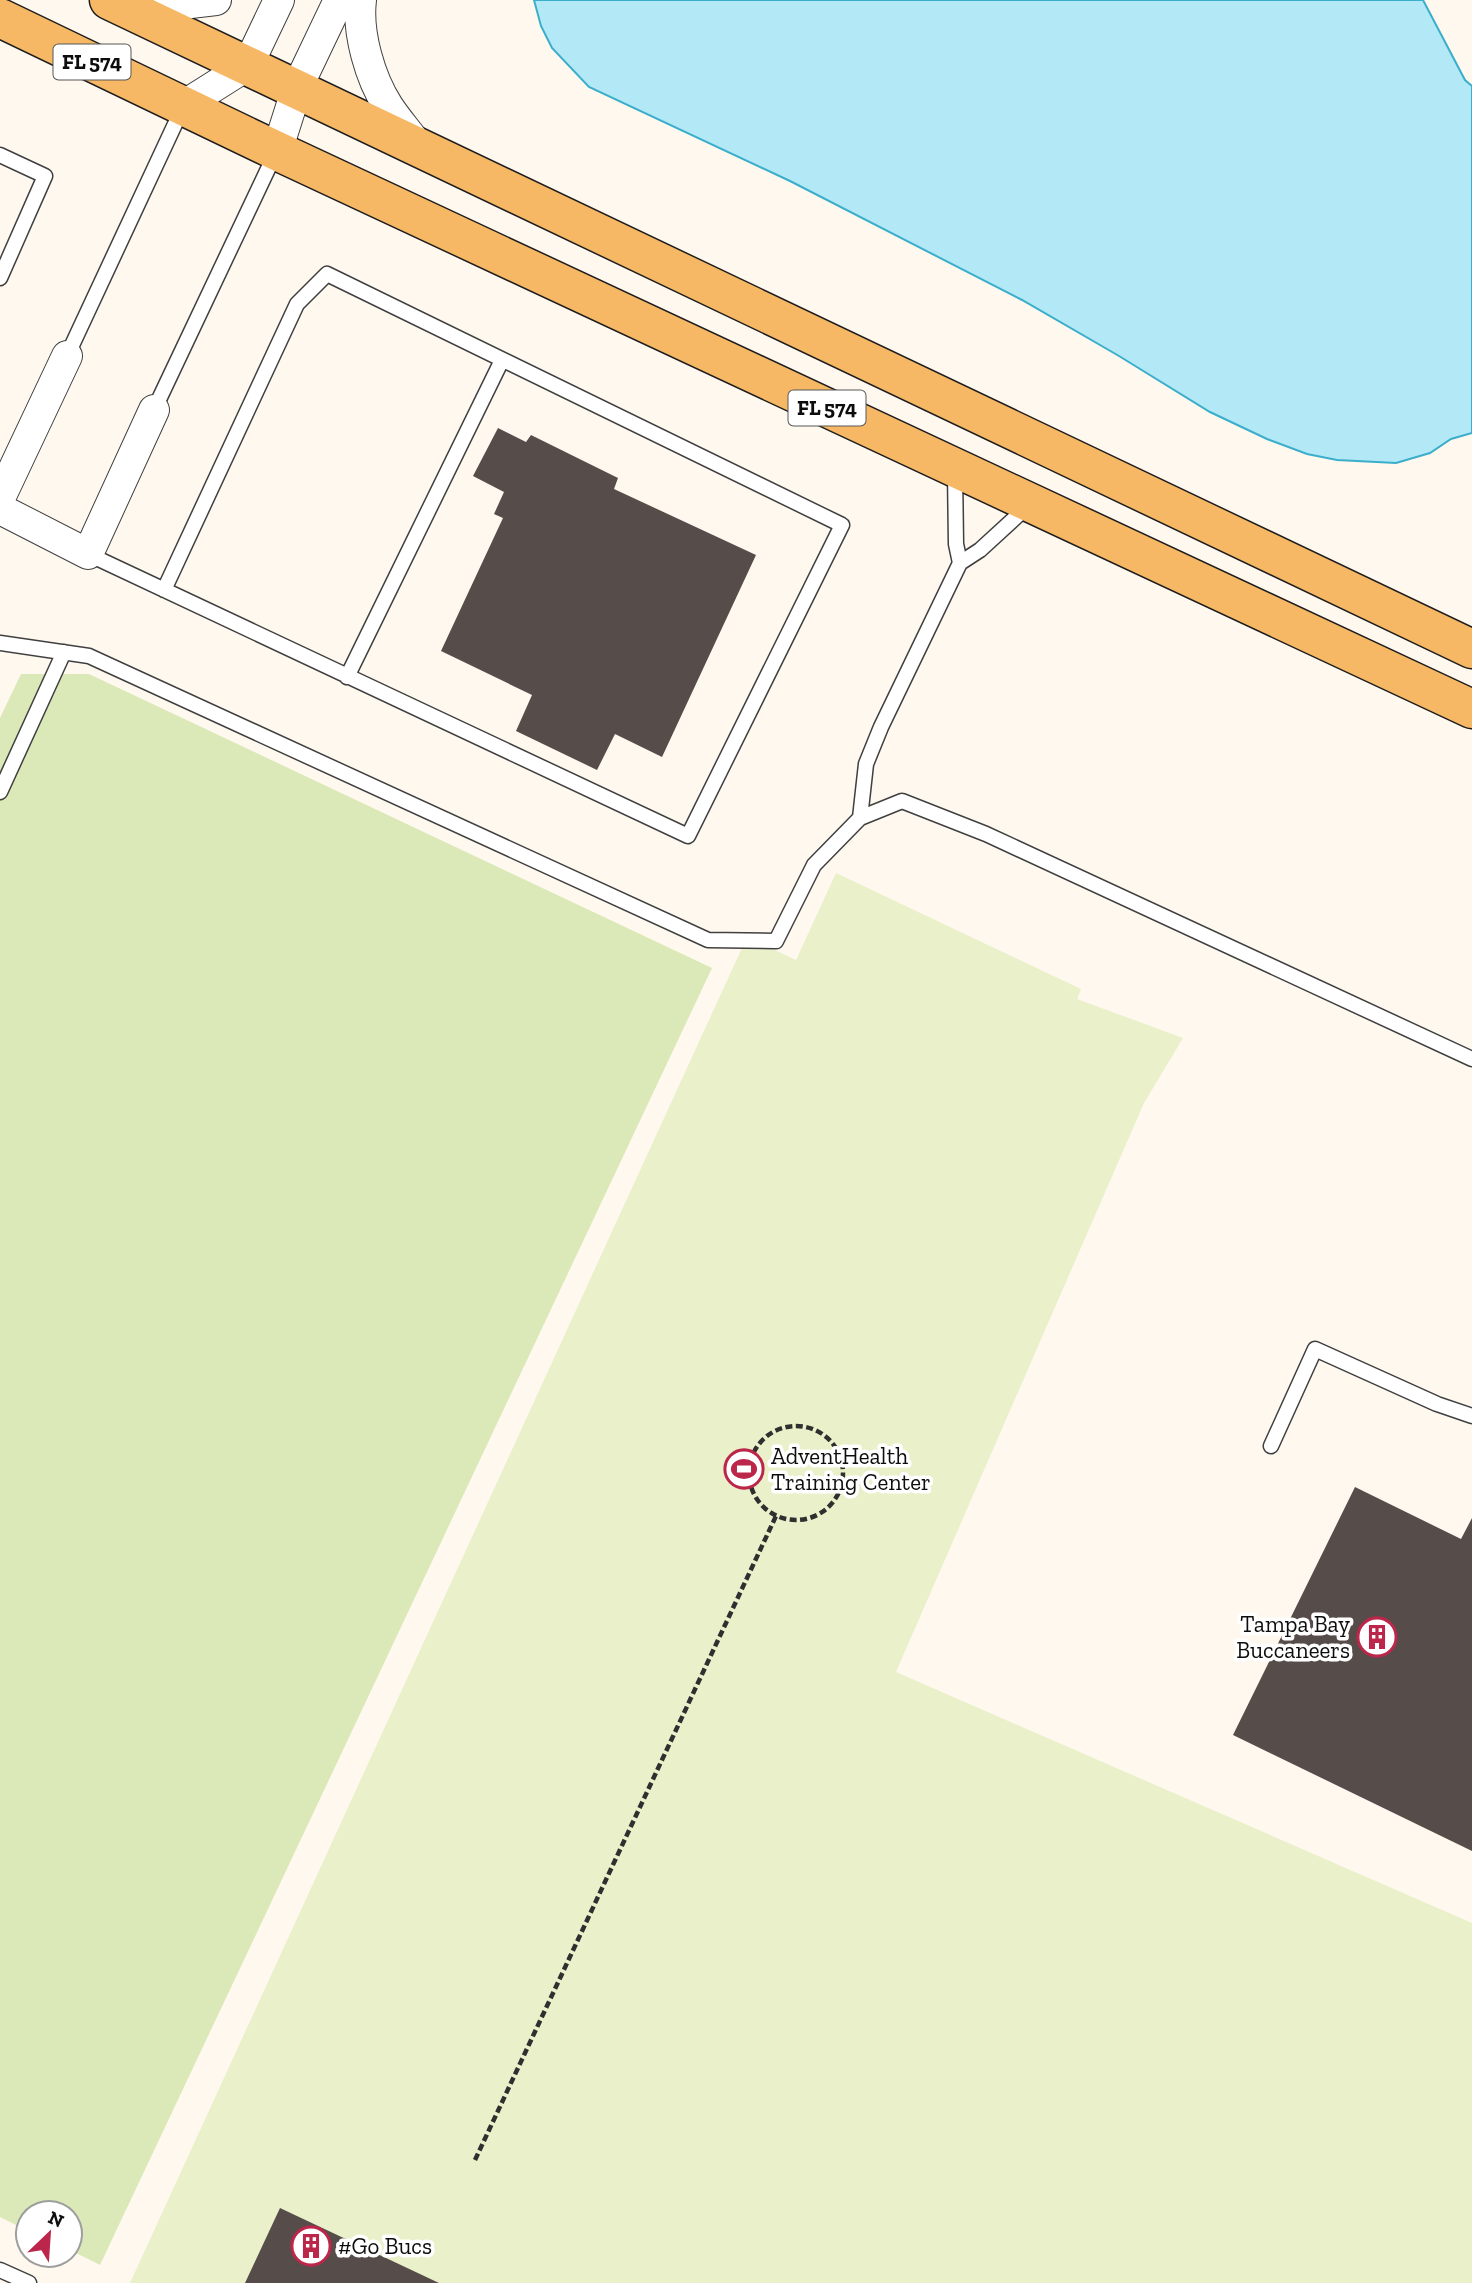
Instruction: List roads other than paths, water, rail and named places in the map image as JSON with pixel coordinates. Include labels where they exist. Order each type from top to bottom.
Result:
[{"type":"main road","name":"FL 574","points":[[120,5],[1472,649]]},
{"type":"main road","name":"FL 574","points":[[0,18],[277,151],[1472,709]]},
{"type":"street","points":[[120,5],[216,0]]},
{"type":"street","points":[[183,106],[248,65],[279,0]]},
{"type":"street","points":[[277,151],[297,88],[339,0]]},
{"type":"street","points":[[361,0],[366,56],[387,105],[418,146]]},
{"type":"street","points":[[0,498],[67,356]]},
{"type":"street","points":[[0,509],[88,554],[154,410]]},
{"type":"lane","points":[[67,356],[183,106]]},
{"type":"lane","points":[[154,410],[277,151]]},
{"type":"lane","points":[[0,156],[45,176],[0,278]]},
{"type":"lane","points":[[88,554],[347,677],[688,836],[842,525],[327,274],[297,304],[164,590]]},
{"type":"lane","points":[[347,677],[502,359]]},
{"type":"lane","points":[[955,468],[956,544],[960,563]]},
{"type":"lane","points":[[860,818],[866,764],[960,563],[980,550],[1031,503]]},
{"type":"lane","points":[[0,643],[89,656],[708,940],[776,941],[814,866],[860,818],[902,801],[999,840],[1472,1059]]},
{"type":"lane","points":[[0,792],[64,652]]},
{"type":"lane","points":[[1271,1446],[1315,1349],[1437,1404],[1472,1416]]},
{"type":"lane","points":[[0,2270],[29,2283]]},
{"type":"water","points":[[534,0],[1423,0],[1465,80],[1472,86],[1472,433],[1451,439],[1430,453],[1396,463],[1337,460],[1307,454],[1267,439],[1210,412],[1022,300],[790,181],[589,87],[552,48],[541,26]]},
{"type":"place","name":"AdventHealth Training Center","points":[[744,1469]]},
{"type":"place","name":"Tampa Bay Buccaneers","points":[[1377,1637]]},
{"type":"place","name":"#Go Bucs","points":[[311,2246]]}]
